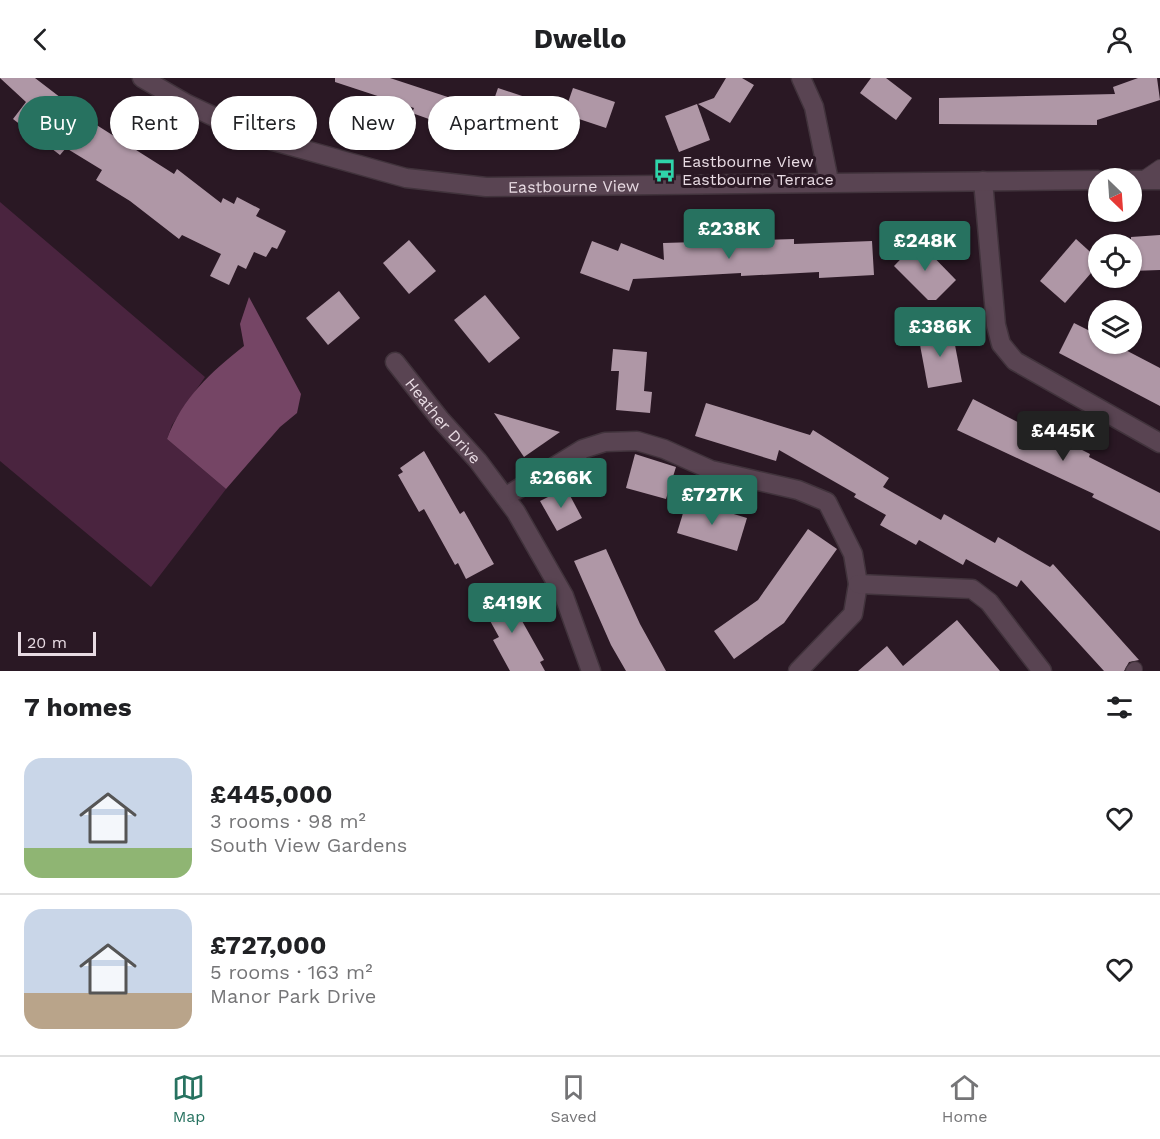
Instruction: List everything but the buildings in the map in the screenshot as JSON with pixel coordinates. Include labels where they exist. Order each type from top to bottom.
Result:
[{"type":"street","name":"Eastbourne View","points":[[142,78],[188,104],[255,136],[406,178],[486,187],[829,181],[1088,180]]},
{"type":"street","points":[[801,78],[814,107],[829,181]]},
{"type":"street","points":[[1142,180],[1160,180]]},
{"type":"street","points":[[982,181],[996,326],[1002,344],[1014,361],[1160,443]]},
{"type":"street","name":"Heather Drive","points":[[395,362],[505,497],[536,545],[564,596],[591,671]]},
{"type":"street","points":[[505,497],[583,449],[604,442],[636,441],[664,449],[711,470],[798,490],[826,502],[853,554],[858,584],[853,614],[798,671]]},
{"type":"street","points":[[858,584],[972,589],[989,602],[1042,671]]},
{"type":"lane","points":[[1142,177],[1160,167]]},
{"type":"shaded area","points":[[0,202],[205,377],[172,425],[167,439],[226,489],[151,587],[0,461]]},
{"type":"shaded area","points":[[249,297],[301,394],[297,413],[280,427],[226,489],[167,439],[189,398],[220,366],[244,346],[240,324]]},
{"type":"place","name":"Eastbourne View Eastbourne Terrace","points":[[664,170]]}]
